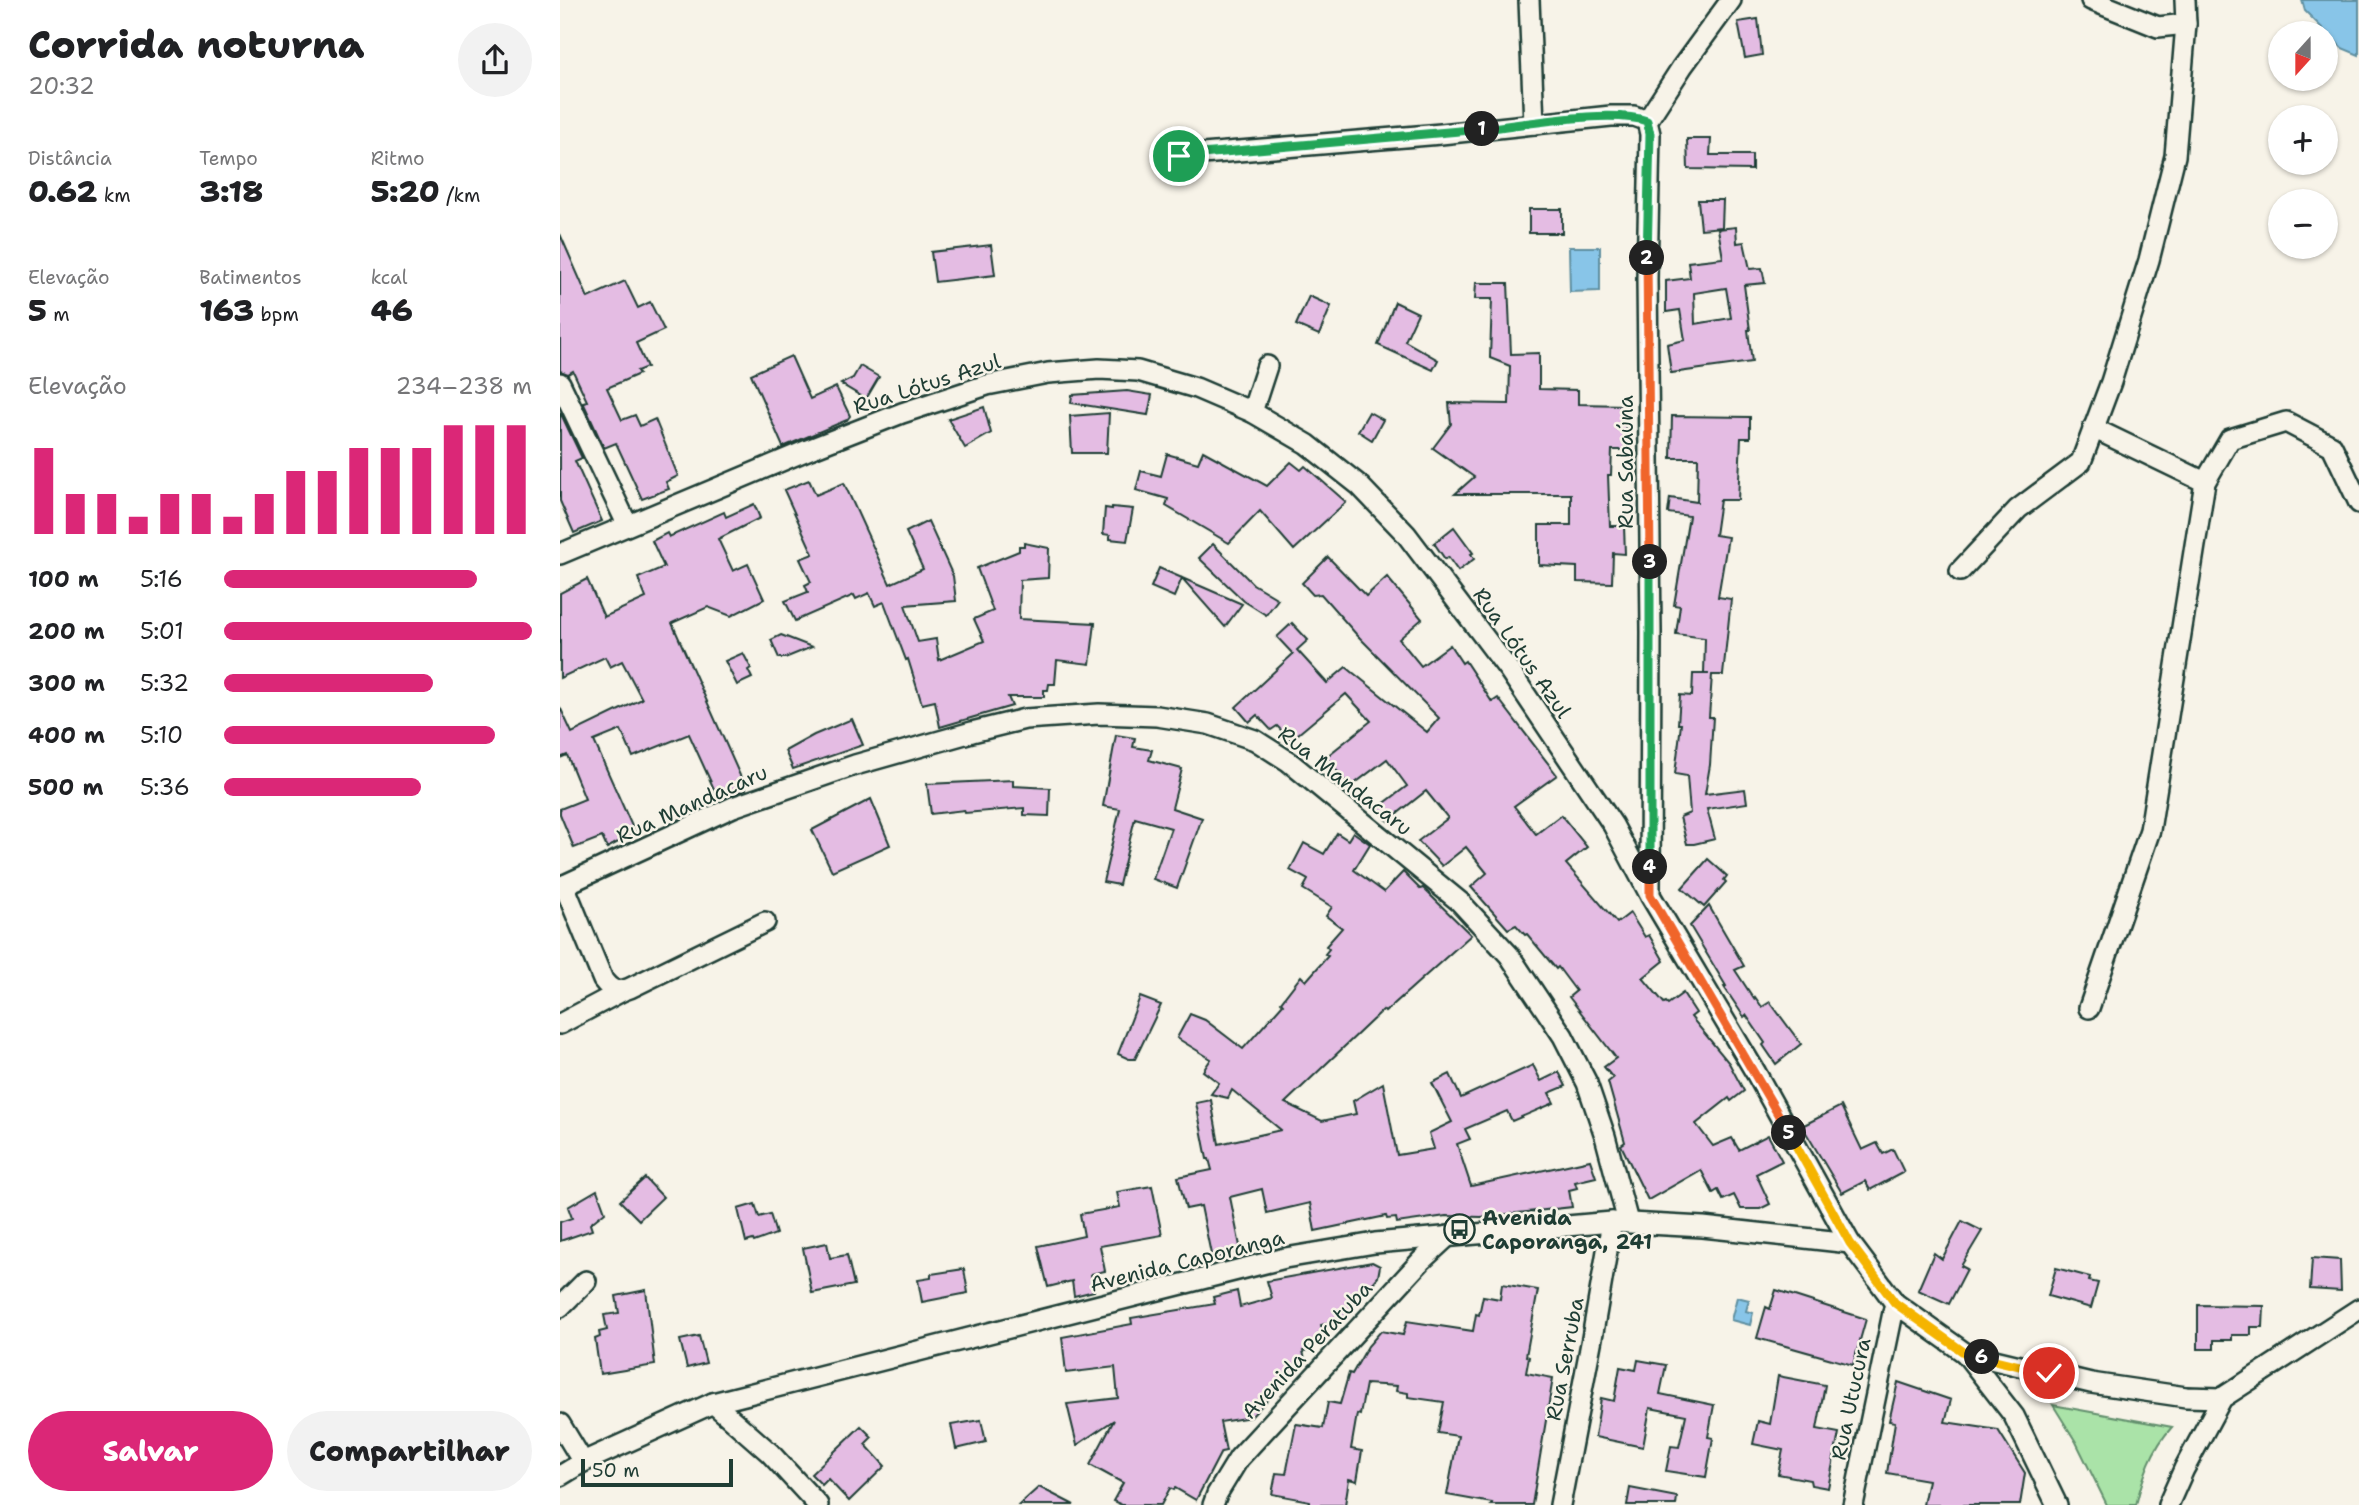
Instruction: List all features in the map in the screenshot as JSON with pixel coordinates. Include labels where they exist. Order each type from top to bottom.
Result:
[{"type":"street","points":[[1529,0],[1534,124]]},
{"type":"street","points":[[1179,156],[1611,116],[1634,116],[1647,121],[1682,66],[1731,0]]},
{"type":"street","points":[[2091,0],[2158,27],[2186,24]]},
{"type":"street","points":[[1960,571],[2018,509],[2081,462],[2111,382],[2149,260],[2175,156],[2186,24],[2185,0]]},
{"type":"street","name":"Rua Sabaúna","points":[[1647,121],[1650,134],[1647,279],[1651,632],[1650,895]]},
{"type":"street","points":[[1252,412],[1267,366]]},
{"type":"street","name":"Rua Lótus Azul","points":[[560,554],[902,412],[986,384],[1048,373],[1099,369],[1138,371],[1196,388],[1252,412],[1307,444],[1349,477],[1406,534],[1509,670],[1613,825],[1650,895],[1756,1073],[1850,1243],[1895,1303],[1965,1353],[2103,1385],[2186,1397],[2222,1398]]},
{"type":"street","points":[[560,383],[627,524]]},
{"type":"street","points":[[2089,1008],[2150,830],[2205,482],[2230,439],[2286,422],[2332,446],[2359,503]]},
{"type":"street","points":[[2093,428],[2205,482]]},
{"type":"street","name":"Rua Mandacaru","points":[[562,886],[733,807],[855,765],[972,732],[1026,719],[1099,714],[1157,716],[1208,724],[1255,740],[1288,761],[1460,902],[1509,955],[1563,1036],[1587,1083],[1605,1136],[1620,1222]]},
{"type":"street","points":[[562,886],[603,980],[608,988],[622,991]]},
{"type":"street","points":[[560,1024],[765,922]]},
{"type":"street","name":"Avenida Caporanga","points":[[560,1476],[583,1462],[713,1403],[1285,1258],[1375,1243],[1620,1222],[1703,1227],[1850,1243]]},
{"type":"street","name":"Rua Serruba","points":[[1560,1505],[1592,1338],[1620,1222]]},
{"type":"street","name":"Avenida Peratuba","points":[[1213,1505],[1239,1458],[1421,1261],[1448,1236]]},
{"type":"street","points":[[560,1307],[586,1281]]},
{"type":"street","name":"Rua Utucura","points":[[1853,1505],[1895,1303]]},
{"type":"street","points":[[2168,1505],[2222,1398],[2359,1309]]},
{"type":"street","points":[[1965,1353],[2014,1416],[2057,1505]]},
{"type":"street","points":[[713,1403],[770,1453],[818,1505]]},
{"type":"street","points":[[560,1424],[583,1462]]},
{"type":"green space","points":[[2053,1405],[2172,1427],[2149,1463],[2136,1505],[2107,1505],[2076,1442]]},
{"type":"water","points":[[2302,0],[2359,0],[2359,55],[2338,44],[2338,21],[2315,21],[2305,11]]},
{"type":"water","points":[[1569,247],[1600,247],[1600,291],[1570,292]]},
{"type":"water","points":[[1737,1297],[1749,1300],[1746,1311],[1753,1313],[1750,1325],[1731,1320]]},
{"type":"building","points":[[1758,19],[1762,55],[1745,58],[1738,22]]},
{"type":"building","points":[[1687,139],[1711,139],[1710,155],[1752,155],[1752,170],[1688,169]]},
{"type":"building","points":[[1698,200],[1723,200],[1722,227],[1701,229]]},
{"type":"building","points":[[1529,209],[1562,209],[1562,233],[1529,233]]},
{"type":"building","points":[[1736,227],[1737,243],[1744,242],[1750,269],[1762,268],[1765,283],[1744,285],[1752,362],[1671,373],[1667,344],[1685,340],[1680,310],[1666,312],[1666,281],[1690,278],[1688,262],[1723,258],[1718,229]],"holes":[[[1726,288],[1731,318],[1695,324],[1694,293]]]},
{"type":"building","points":[[560,234],[588,298],[625,281],[638,308],[650,302],[664,330],[636,343],[647,367],[637,371],[639,374],[607,388],[622,420],[635,415],[640,426],[655,419],[678,476],[666,482],[669,489],[642,499],[616,443],[604,448],[583,402],[587,401],[573,371],[568,374],[560,371]]},
{"type":"building","points":[[991,245],[995,275],[935,282],[931,252]]},
{"type":"building","points":[[1476,283],[1508,283],[1511,354],[1539,353],[1539,389],[1578,390],[1578,404],[1626,405],[1625,450],[1612,450],[1611,475],[1608,475],[1610,526],[1624,526],[1625,554],[1613,553],[1612,583],[1577,582],[1577,567],[1539,565],[1539,525],[1571,525],[1571,494],[1455,494],[1474,477],[1433,448],[1451,424],[1449,403],[1509,404],[1510,366],[1490,358],[1492,299],[1475,299]]},
{"type":"building","points":[[1309,296],[1331,306],[1319,335],[1296,325]]},
{"type":"building","points":[[1395,302],[1418,313],[1405,341],[1438,360],[1433,370],[1378,345]]},
{"type":"building","points":[[791,356],[810,399],[836,387],[850,416],[847,420],[783,447],[751,374]]},
{"type":"building","points":[[860,366],[879,377],[866,399],[841,384],[853,378]]},
{"type":"building","points":[[1127,391],[1152,395],[1148,415],[1071,403],[1072,395]]},
{"type":"building","points":[[984,407],[991,433],[965,448],[948,419]]},
{"type":"building","points":[[560,412],[582,458],[575,461],[602,521],[574,533],[560,501]]},
{"type":"building","points":[[1369,412],[1383,420],[1372,440],[1358,431]]},
{"type":"building","points":[[1109,413],[1107,453],[1072,453],[1070,416]]},
{"type":"building","points":[[1672,416],[1750,417],[1750,438],[1741,438],[1738,500],[1720,500],[1715,535],[1728,537],[1718,597],[1731,599],[1723,675],[1712,675],[1709,717],[1713,717],[1705,794],[1745,789],[1747,803],[1707,809],[1715,839],[1694,844],[1687,844],[1680,817],[1690,813],[1687,776],[1675,774],[1681,724],[1678,724],[1680,695],[1692,696],[1693,674],[1704,674],[1705,638],[1676,634],[1680,606],[1674,605],[1689,516],[1668,513],[1670,498],[1697,502],[1698,458],[1671,458]]},
{"type":"building","points":[[1203,451],[1267,486],[1291,462],[1301,470],[1305,466],[1346,502],[1294,550],[1260,511],[1229,543],[1166,506],[1168,499],[1136,490],[1141,471],[1161,476],[1167,454],[1198,463]]},
{"type":"building","points":[[809,480],[816,495],[844,483],[890,584],[923,569],[906,532],[928,521],[953,576],[956,601],[905,605],[918,642],[936,639],[939,660],[984,641],[974,619],[993,611],[977,568],[1019,551],[1019,546],[1024,546],[1024,543],[1049,548],[1048,578],[1020,580],[1019,619],[1095,623],[1090,664],[1057,660],[1055,684],[1049,684],[1048,690],[1044,690],[1044,697],[1008,697],[1012,706],[940,727],[935,701],[922,704],[908,659],[906,660],[884,602],[875,606],[869,593],[856,599],[854,595],[795,621],[785,601],[808,592],[805,585],[811,582],[800,559],[813,554],[784,490]]},
{"type":"building","points":[[754,504],[760,518],[718,539],[733,571],[748,564],[764,599],[731,616],[708,607],[672,623],[746,789],[719,800],[689,734],[633,757],[621,730],[594,741],[635,833],[607,848],[602,837],[574,848],[560,809],[585,799],[567,755],[560,758],[560,707],[572,733],[642,699],[622,661],[610,667],[605,657],[560,678],[560,593],[587,579],[604,617],[646,598],[638,578],[664,567],[652,541],[667,533],[669,537],[724,512],[726,517]]},
{"type":"building","points":[[1105,508],[1133,509],[1127,541],[1110,539],[1110,535],[1103,534]]},
{"type":"building","points":[[1454,527],[1473,553],[1471,554],[1474,559],[1458,571],[1434,543]]},
{"type":"building","points":[[1213,544],[1253,584],[1278,599],[1266,615],[1244,601],[1199,558]]},
{"type":"building","points":[[1328,557],[1366,596],[1387,577],[1422,619],[1399,639],[1421,666],[1450,645],[1462,663],[1465,661],[1492,702],[1498,698],[1557,775],[1514,806],[1536,834],[1561,815],[1587,847],[1566,864],[1617,923],[1630,913],[1645,937],[1649,935],[1664,961],[1643,978],[1664,1003],[1668,1004],[1683,993],[1696,1013],[1691,1017],[1729,1063],[1744,1091],[1731,1101],[1729,1098],[1696,1124],[1713,1146],[1732,1138],[1739,1150],[1768,1135],[1782,1161],[1756,1174],[1770,1204],[1760,1209],[1741,1209],[1734,1195],[1723,1200],[1718,1190],[1713,1193],[1701,1170],[1648,1200],[1621,1145],[1625,1142],[1608,1082],[1613,1078],[1604,1067],[1616,1058],[1569,997],[1576,991],[1527,934],[1516,925],[1508,929],[1471,887],[1487,873],[1466,847],[1442,866],[1418,841],[1448,818],[1426,791],[1388,821],[1378,808],[1407,786],[1387,759],[1350,787],[1326,757],[1371,721],[1346,694],[1291,740],[1277,726],[1271,730],[1257,715],[1249,722],[1236,707],[1293,654],[1277,637],[1292,623],[1308,640],[1297,650],[1327,683],[1346,667],[1427,732],[1439,718],[1356,634],[1321,594],[1313,595],[1302,583]]},
{"type":"building","points":[[1159,568],[1182,578],[1174,597],[1151,587]]},
{"type":"building","points":[[1182,578],[1242,604],[1225,627]]},
{"type":"building","points":[[781,635],[812,647],[779,658],[771,640]]},
{"type":"building","points":[[743,653],[751,668],[748,670],[752,678],[737,685],[725,661]]},
{"type":"building","points":[[852,719],[863,745],[793,769],[785,751]]},
{"type":"building","points":[[1116,735],[1135,738],[1133,747],[1152,750],[1149,760],[1182,769],[1172,808],[1202,818],[1177,888],[1153,879],[1171,828],[1135,818],[1119,885],[1103,882],[1120,809],[1103,806]]},
{"type":"building","points":[[1013,780],[1013,786],[1050,788],[1049,816],[1024,815],[1024,808],[931,814],[927,784]]},
{"type":"building","points":[[871,799],[890,845],[832,871],[812,830]]},
{"type":"building","points":[[1353,832],[1370,844],[1354,870],[1384,892],[1403,872],[1471,935],[1385,1012],[1383,1010],[1285,1103],[1322,1121],[1356,1114],[1353,1101],[1383,1083],[1397,1155],[1434,1149],[1429,1133],[1452,1122],[1432,1083],[1450,1074],[1461,1098],[1533,1065],[1541,1081],[1559,1072],[1566,1086],[1549,1093],[1554,1103],[1512,1121],[1507,1111],[1465,1129],[1470,1139],[1457,1144],[1471,1186],[1590,1160],[1596,1177],[1575,1182],[1577,1188],[1569,1190],[1572,1207],[1481,1217],[1446,1216],[1397,1223],[1396,1218],[1387,1219],[1386,1216],[1315,1231],[1310,1203],[1267,1213],[1262,1189],[1230,1197],[1241,1251],[1212,1259],[1201,1206],[1186,1209],[1178,1177],[1212,1170],[1207,1159],[1196,1103],[1211,1100],[1219,1144],[1281,1130],[1232,1090],[1228,1098],[1211,1094],[1219,1083],[1203,1071],[1211,1059],[1177,1038],[1190,1014],[1205,1020],[1243,1049],[1283,1004],[1281,1002],[1301,976],[1306,981],[1328,956],[1325,954],[1329,949],[1326,946],[1342,928],[1326,916],[1332,907],[1303,889],[1308,880],[1290,870],[1304,843],[1324,854],[1337,833],[1348,840]]},
{"type":"building","points":[[1708,859],[1727,876],[1724,880],[1726,882],[1704,907],[1682,888]]},
{"type":"building","points":[[1709,906],[1744,966],[1735,970],[1754,999],[1755,997],[1762,1007],[1770,1002],[1801,1044],[1776,1064],[1763,1045],[1765,1043],[1724,987],[1726,986],[1690,926]]},
{"type":"building","points":[[1140,997],[1161,1005],[1135,1059],[1129,1059],[1118,1054]]},
{"type":"building","points":[[1841,1106],[1862,1150],[1877,1143],[1883,1154],[1893,1149],[1904,1172],[1870,1190],[1865,1181],[1842,1193],[1802,1126]]},
{"type":"building","points":[[645,1178],[663,1197],[639,1220],[620,1201]]},
{"type":"building","points":[[1152,1186],[1162,1235],[1100,1246],[1105,1271],[1091,1274],[1094,1291],[1074,1296],[1072,1281],[1048,1287],[1038,1246],[1084,1236],[1080,1214],[1120,1207],[1117,1192]]},
{"type":"building","points":[[597,1190],[605,1212],[590,1224],[592,1230],[560,1241],[560,1222],[572,1218],[568,1207]]},
{"type":"building","points":[[755,1204],[759,1217],[770,1214],[776,1234],[746,1242],[738,1209]]},
{"type":"building","points":[[1962,1221],[1982,1231],[1961,1266],[1967,1269],[1949,1304],[1918,1290],[1934,1253],[1942,1259]]},
{"type":"building","points":[[827,1243],[830,1258],[847,1255],[854,1285],[812,1293],[803,1248]]},
{"type":"building","points":[[2312,1258],[2340,1260],[2341,1291],[2310,1289]]},
{"type":"building","points":[[1372,1262],[1380,1266],[1378,1277],[1341,1321],[1321,1325],[1323,1335],[1318,1336],[1319,1340],[1307,1343],[1309,1350],[1303,1351],[1305,1360],[1251,1417],[1220,1422],[1226,1451],[1221,1452],[1196,1500],[1170,1488],[1161,1505],[1122,1505],[1113,1501],[1123,1483],[1090,1465],[1114,1420],[1077,1445],[1067,1404],[1118,1398],[1115,1367],[1066,1373],[1062,1337],[1132,1324],[1131,1318],[1215,1304],[1213,1297],[1237,1291],[1240,1307],[1272,1298],[1267,1281]]},
{"type":"building","points":[[2056,1268],[2090,1277],[2089,1281],[2098,1283],[2091,1308],[2048,1296]]},
{"type":"building","points":[[964,1269],[968,1293],[922,1302],[918,1280],[931,1278],[931,1274]]},
{"type":"building","points":[[1502,1284],[1538,1290],[1526,1356],[1529,1357],[1526,1373],[1553,1378],[1532,1505],[1491,1505],[1492,1503],[1447,1495],[1458,1436],[1438,1433],[1444,1402],[1408,1397],[1408,1393],[1396,1391],[1397,1386],[1366,1384],[1351,1449],[1362,1451],[1357,1481],[1349,1479],[1345,1505],[1310,1505],[1310,1501],[1272,1494],[1276,1473],[1286,1474],[1296,1424],[1323,1428],[1328,1402],[1340,1404],[1349,1373],[1352,1374],[1368,1346],[1381,1331],[1403,1335],[1407,1321],[1473,1331],[1483,1296],[1500,1299]]},
{"type":"building","points":[[646,1290],[655,1365],[600,1374],[595,1339],[600,1337],[599,1332],[607,1330],[604,1315],[619,1313],[616,1296]]},
{"type":"building","points":[[1776,1290],[1866,1319],[1853,1365],[1757,1338],[1766,1307],[1770,1309]]},
{"type":"building","points":[[2198,1305],[2264,1306],[2263,1327],[2251,1327],[2251,1335],[2232,1335],[2232,1340],[2214,1340],[2214,1349],[2198,1349]]},
{"type":"building","points":[[699,1336],[706,1363],[687,1368],[680,1340]]},
{"type":"building","points":[[1638,1360],[1666,1365],[1660,1394],[1714,1405],[1708,1437],[1713,1438],[1706,1477],[1666,1471],[1671,1446],[1679,1447],[1686,1415],[1650,1408],[1643,1447],[1595,1437],[1601,1398],[1614,1401],[1620,1367],[1636,1370]]},
{"type":"building","points":[[1778,1376],[1825,1385],[1817,1429],[1839,1433],[1828,1488],[1811,1485],[1810,1480],[1778,1474],[1783,1450],[1753,1444],[1758,1421],[1770,1424]]},
{"type":"building","points":[[1898,1382],[1951,1400],[1945,1422],[1998,1430],[2025,1473],[2020,1505],[1923,1505],[1928,1480],[1887,1473],[1895,1422],[1889,1421]]},
{"type":"building","points":[[981,1420],[986,1442],[956,1449],[951,1425]]},
{"type":"building","points":[[861,1426],[872,1437],[865,1444],[885,1466],[849,1501],[828,1479],[822,1485],[811,1474]]},
{"type":"building","points":[[1039,1487],[1074,1505],[1019,1505]]},
{"type":"building","points":[[1630,1488],[1677,1497],[1676,1505],[1627,1505]]},
{"type":"place","name":"Avenida Caporanga, 241","points":[[1459,1230]]},
{"type":"route","points":[[1179,156],[1441,134],[1611,116],[1634,116],[1647,121],[1650,134],[1647,279],[1651,632],[1650,895],[1756,1073],[1850,1243],[1895,1303],[1965,1353],[2049,1373]]}]
